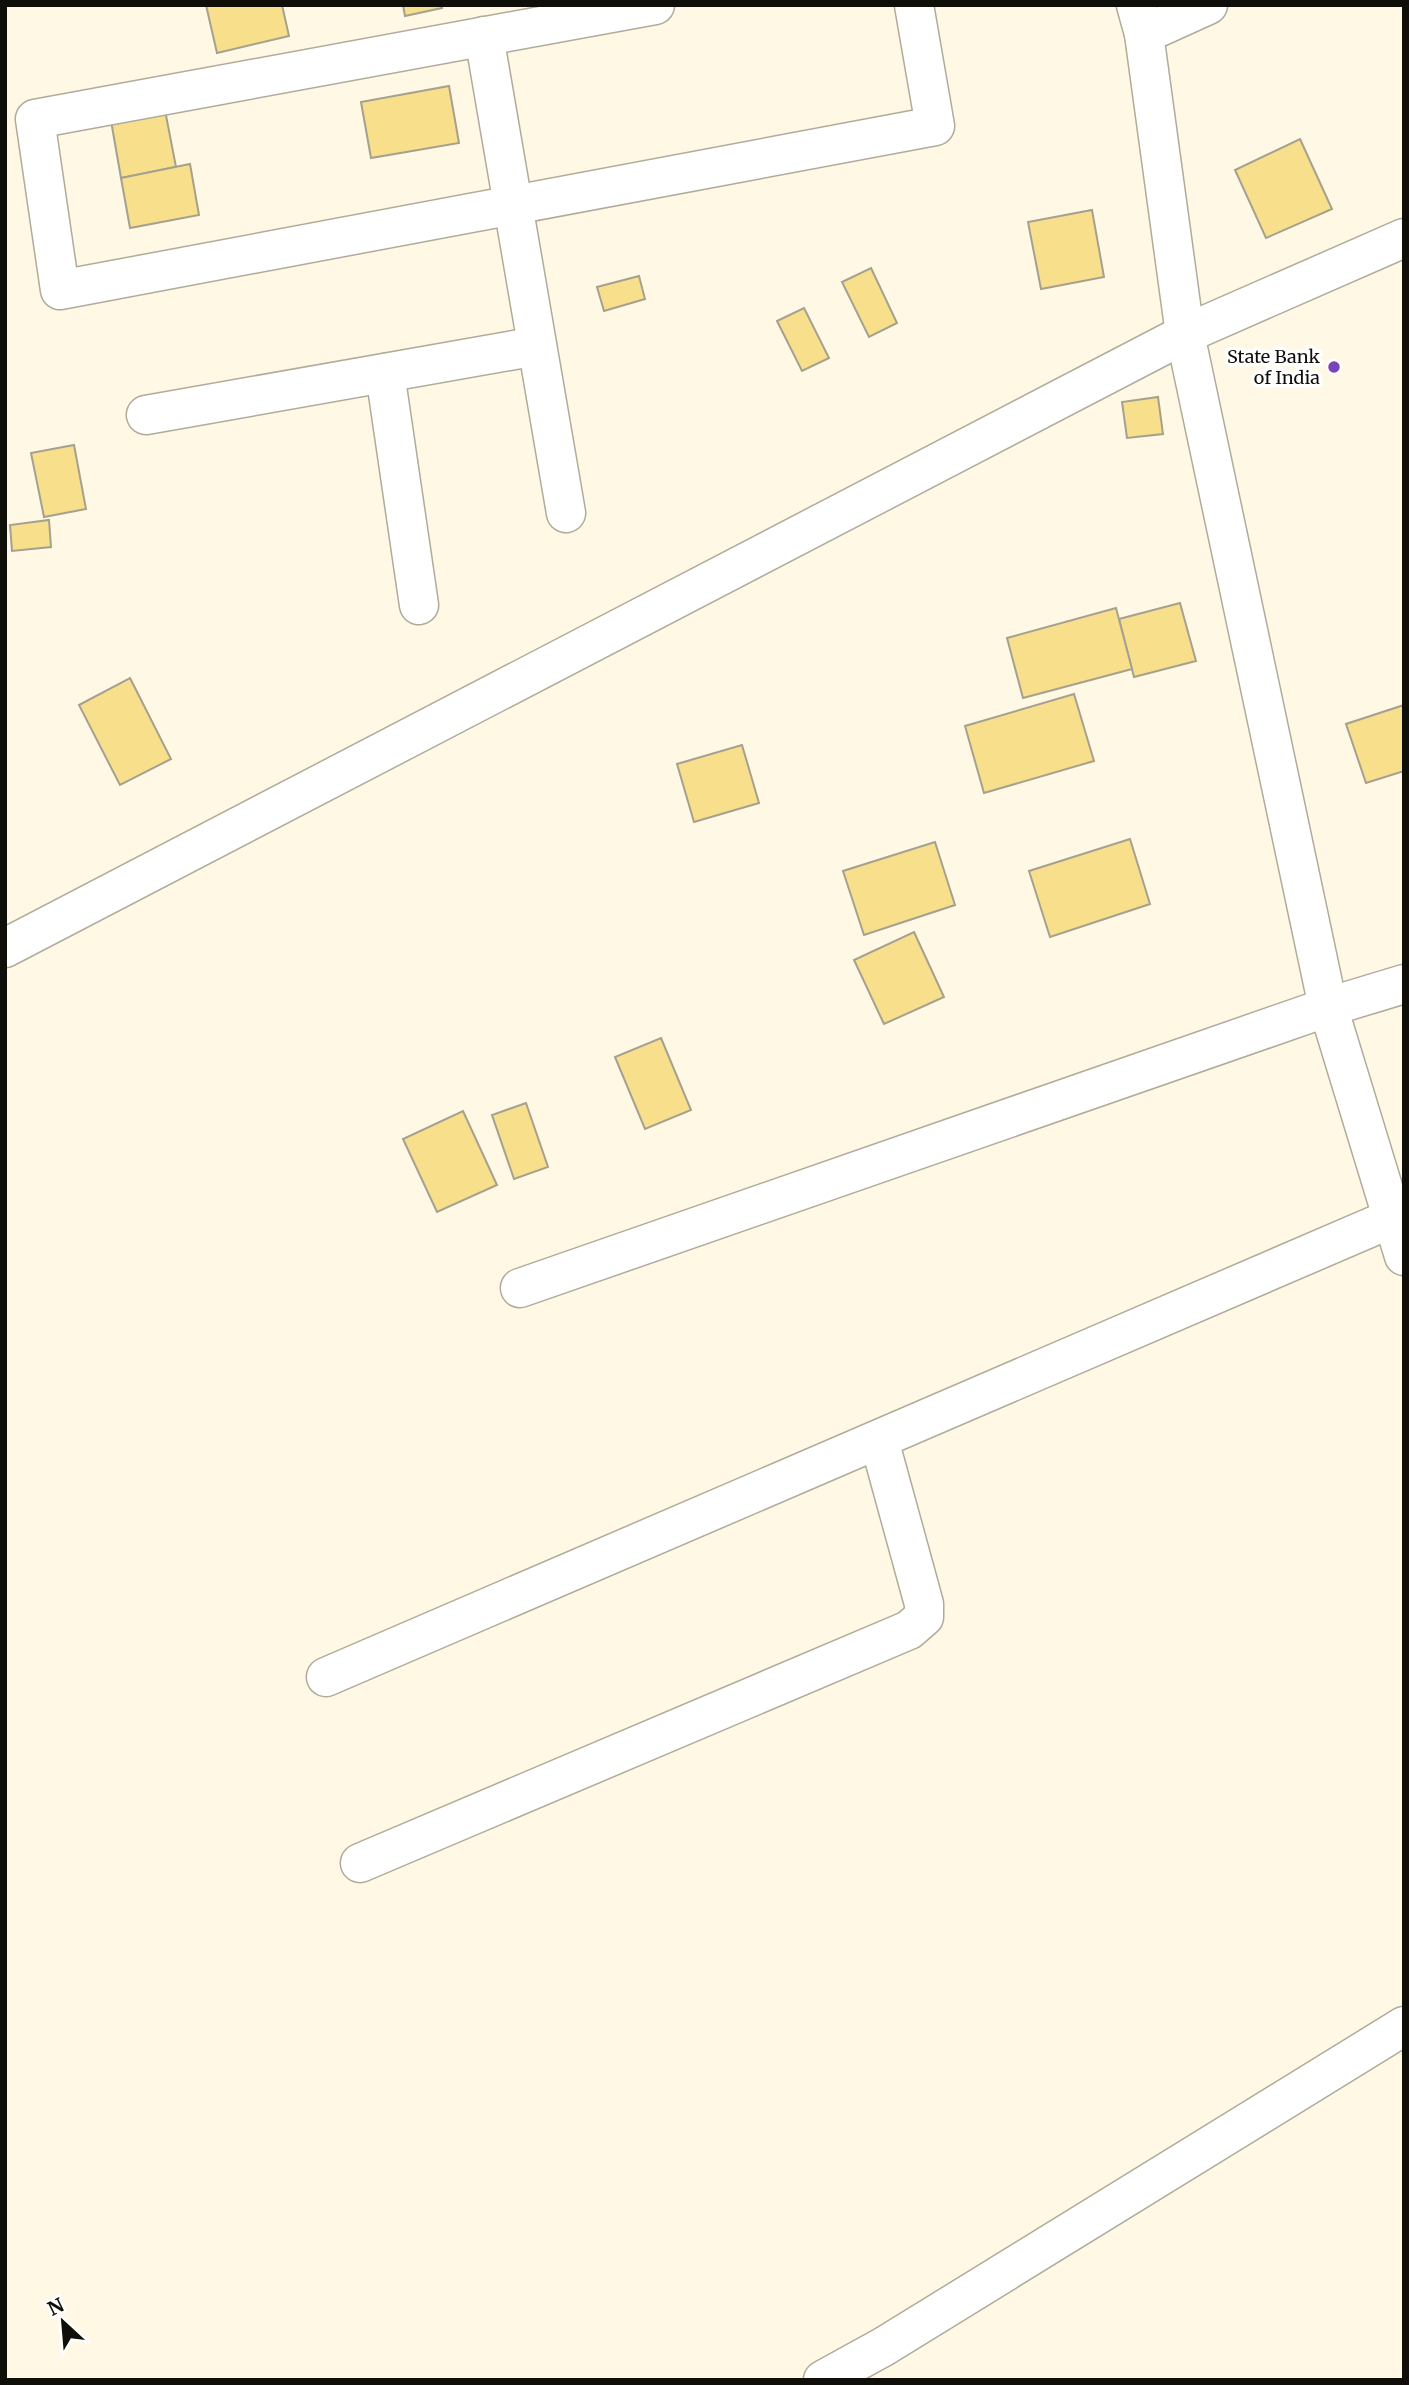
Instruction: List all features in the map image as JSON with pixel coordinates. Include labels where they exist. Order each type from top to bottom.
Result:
[{"type":"street","points":[[635,7],[35,119],[60,290],[935,126],[914,5]]},
{"type":"street","points":[[1209,5],[1140,20],[1185,334],[1328,1007],[1397,1215],[1404,1256]]},
{"type":"street","points":[[484,36],[566,513]]},
{"type":"street","points":[[5,948],[1185,334],[1404,238]]},
{"type":"street","points":[[146,415],[537,346]]},
{"type":"street","points":[[385,373],[419,605]]},
{"type":"street","points":[[520,1288],[1328,1007],[1404,984]]},
{"type":"street","points":[[326,1677],[1397,1215]]},
{"type":"street","points":[[360,1863],[909,1630],[924,1617],[924,1604],[879,1440]]},
{"type":"street","points":[[822,2380],[883,2347],[1404,2026]]},
{"type":"building","points":[[206,5],[282,5],[289,36],[217,53]]},
{"type":"building","points":[[403,5],[441,5],[442,8],[405,16]]},
{"type":"building","points":[[449,86],[459,143],[371,158],[361,102]]},
{"type":"building","points":[[164,105],[176,167],[121,178],[110,115]]},
{"type":"building","points":[[1300,139],[1332,209],[1266,238],[1235,170]]},
{"type":"building","points":[[190,164],[199,215],[130,228],[121,178]]},
{"type":"building","points":[[1092,210],[1104,277],[1041,289],[1028,222]]},
{"type":"building","points":[[871,268],[897,323],[869,337],[842,282]]},
{"type":"building","points":[[639,276],[645,299],[604,311],[597,287]]},
{"type":"building","points":[[804,308],[829,358],[802,371],[777,321]]},
{"type":"building","points":[[1158,397],[1163,434],[1127,438],[1122,402]]},
{"type":"building","points":[[74,445],[86,509],[44,517],[31,453]]},
{"type":"building","points":[[49,520],[51,547],[12,551],[10,525]]},
{"type":"building","points":[[1180,603],[1196,661],[1134,677],[1119,619]]},
{"type":"building","points":[[1116,608],[1132,669],[1023,698],[1007,638]]},
{"type":"building","points":[[130,678],[171,759],[120,785],[79,705]]},
{"type":"building","points":[[1074,694],[1094,761],[984,793],[965,726]]},
{"type":"building","points":[[1404,705],[1404,771],[1366,783],[1346,724]]},
{"type":"building","points":[[742,745],[759,803],[694,822],[677,764]]},
{"type":"building","points":[[1130,839],[1150,904],[1050,937],[1029,871]]},
{"type":"building","points":[[935,842],[955,905],[864,935],[843,871]]},
{"type":"building","points":[[914,932],[944,997],[884,1024],[854,960]]},
{"type":"building","points":[[661,1038],[691,1110],[645,1129],[615,1057]]},
{"type":"building","points":[[526,1103],[548,1167],[514,1179],[492,1115]]},
{"type":"building","points":[[463,1111],[497,1185],[437,1212],[403,1139]]},
{"type":"place","name":"State Bank of India","points":[[1334,367]]}]
